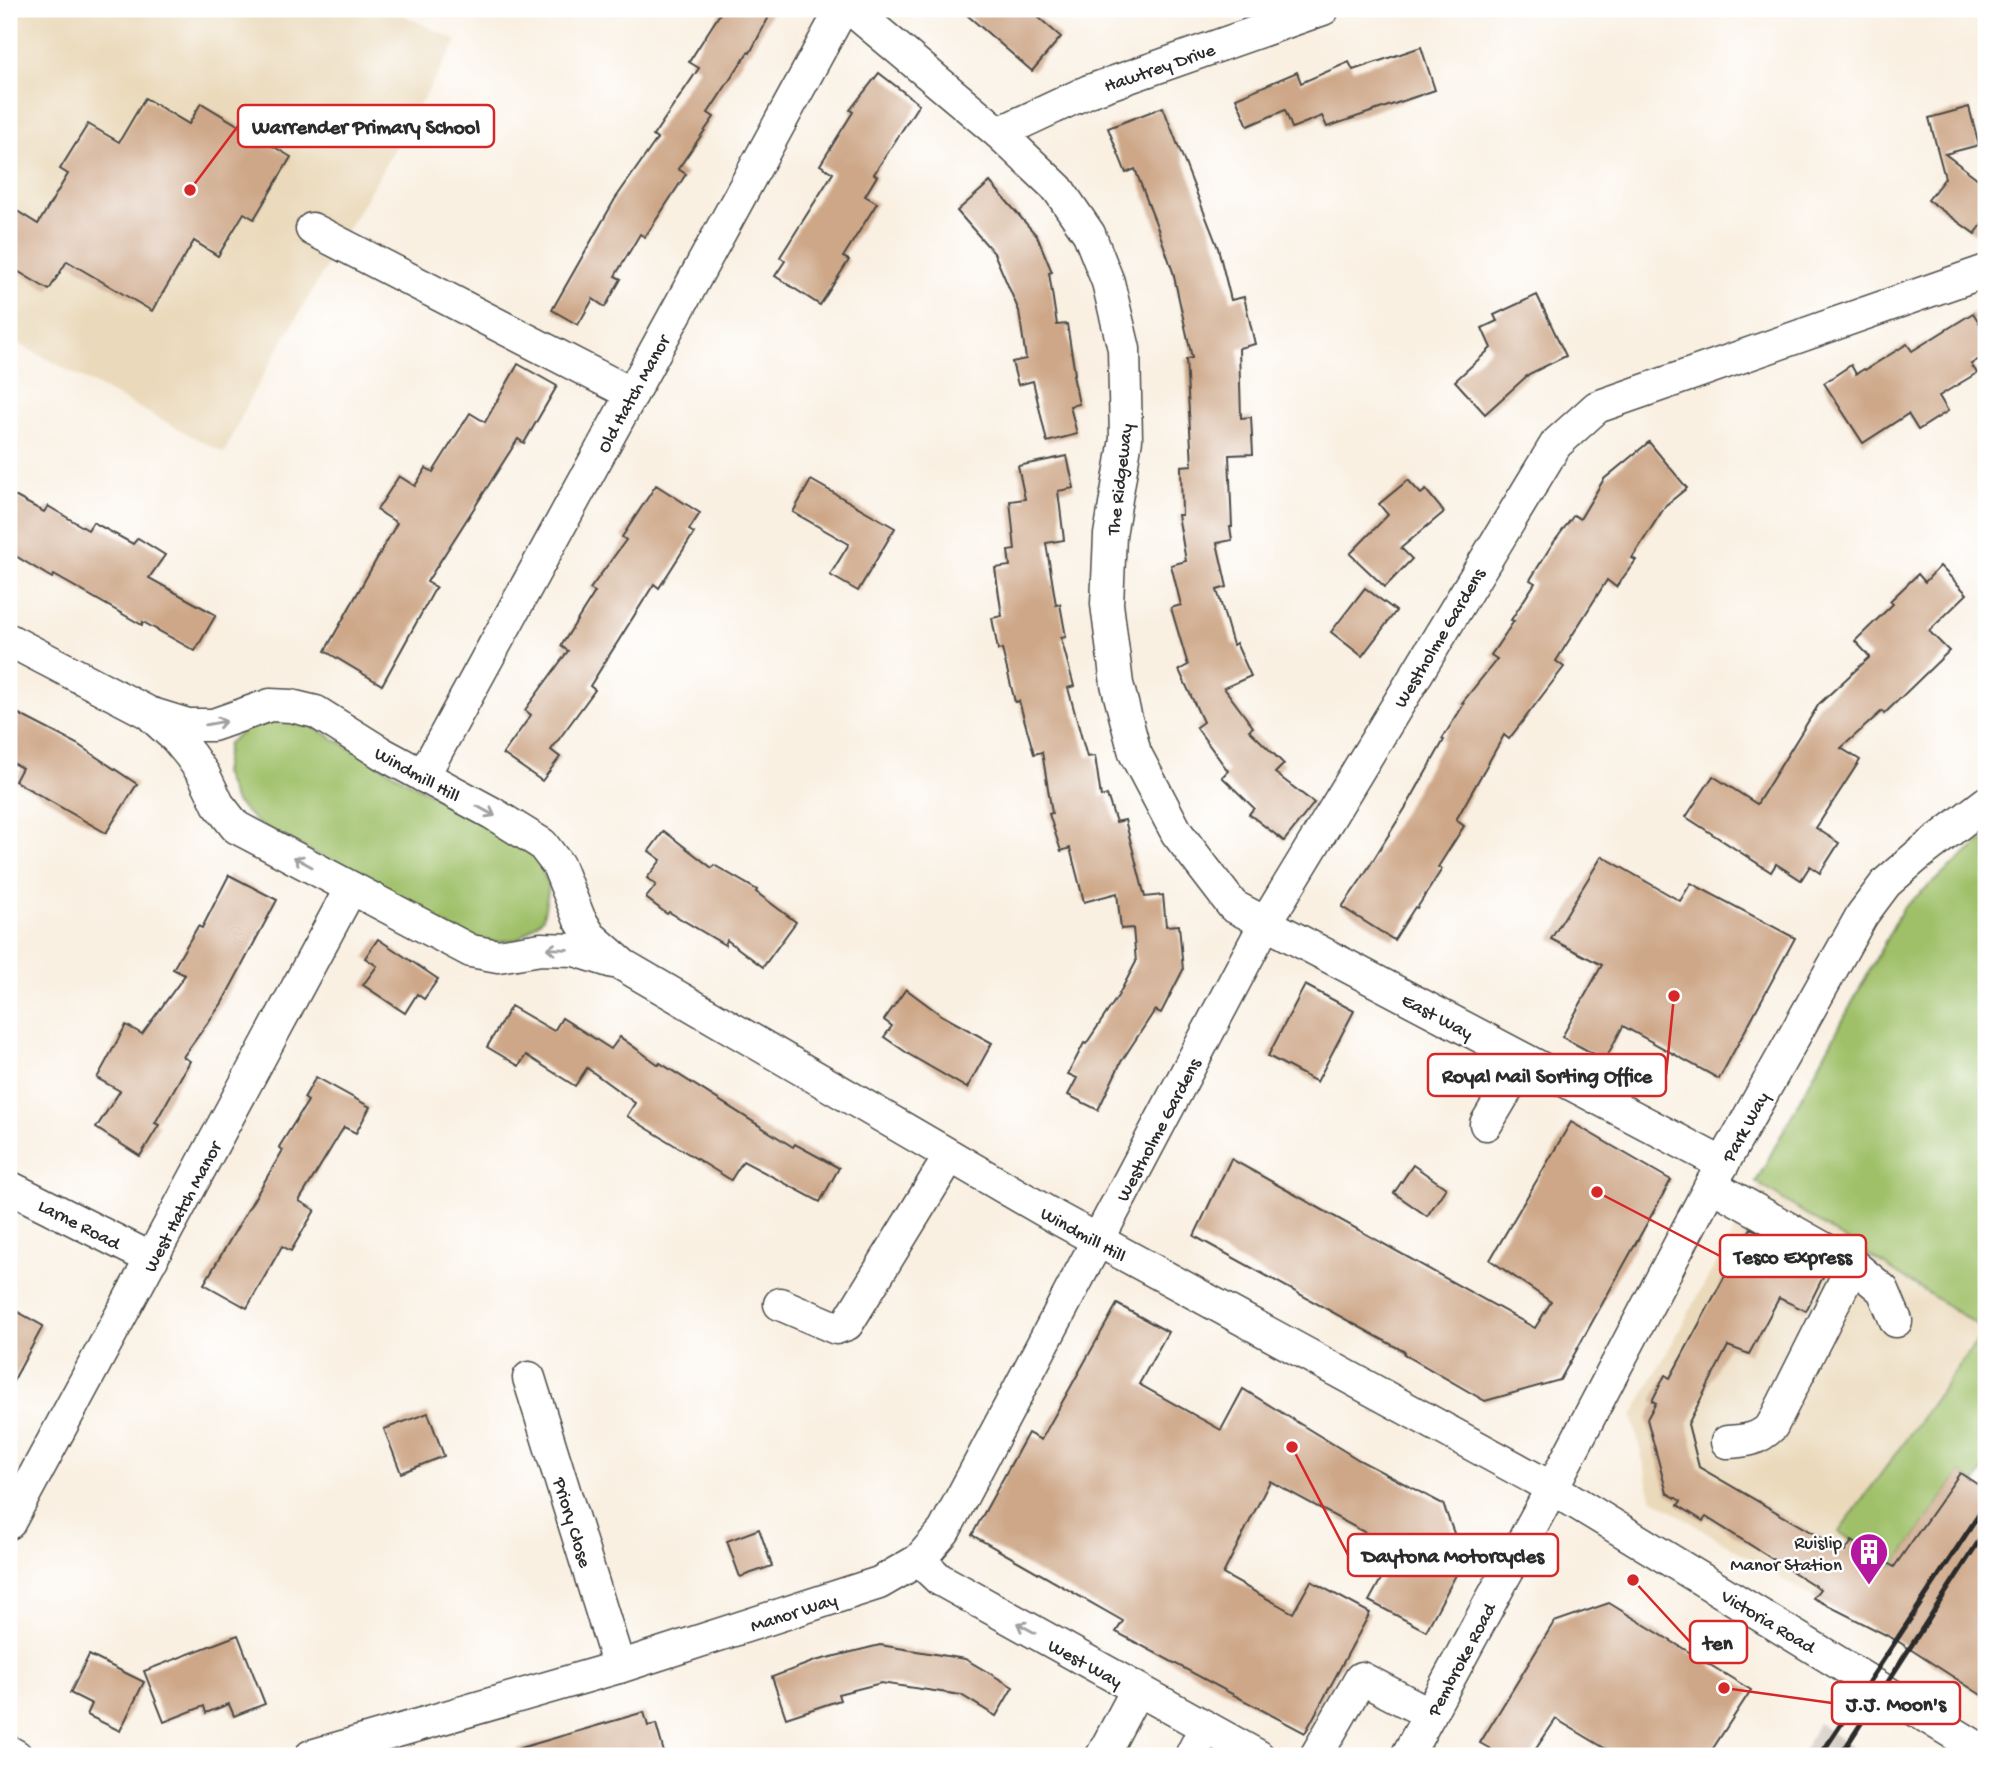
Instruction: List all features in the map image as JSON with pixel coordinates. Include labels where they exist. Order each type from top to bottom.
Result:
[{"type":"street","name":"Old Hatch Manor","points":[[422,776],[842,9]]},
{"type":"street","name":"The Ridgeway","points":[[851,9],[999,133],[1058,189],[1089,234],[1108,282],[1124,349],[1126,439],[1110,535],[1107,604],[1117,684],[1135,753],[1177,833],[1233,906],[1265,924]]},
{"type":"street","name":"Hawtrey Drive","points":[[999,133],[1089,91],[1323,9]]},
{"type":"street","points":[[312,229],[632,394]]},
{"type":"street","name":"Westholme Gardens","points":[[1098,1241],[1265,924],[1556,444],[1597,407],[1986,271]]},
{"type":"street","name":"Windmill Hill","points":[[9,640],[149,713],[188,725],[213,725],[270,705],[316,712],[542,844],[558,865],[579,918],[590,936],[623,965],[1098,1241],[1552,1488]]},
{"type":"street","name":"Windmill Hill","points":[[149,713],[190,755],[204,775],[218,804],[236,827],[471,951],[498,956],[541,949],[575,950],[623,965]]},
{"type":"street","name":"Park Way","points":[[1552,1488],[1717,1174],[1862,915],[1886,883],[1986,803]]},
{"type":"street","name":"West Hatch Manor","points":[[9,1524],[351,888]]},
{"type":"street","name":"East Way","points":[[1265,924],[1524,1060],[1717,1174],[1853,1265],[1883,1290],[1896,1321]]},
{"type":"street","points":[[1486,1124],[1524,1060]]},
{"type":"street","points":[[780,1304],[836,1328],[847,1324],[950,1156]]},
{"type":"street","name":"Larne Road","points":[[9,1187],[152,1259]]},
{"type":"street","name":"Manor Way","points":[[311,1756],[619,1667],[879,1583],[919,1560],[944,1531],[1098,1241]]},
{"type":"street","points":[[1727,1442],[1751,1441],[1763,1436],[1772,1426],[1853,1265]]},
{"type":"street","name":"Priory Close","points":[[528,1378],[619,1667]]},
{"type":"street","name":"Pembroke Road","points":[[1407,1756],[1552,1488]]},
{"type":"street","name":"Victoria Road","points":[[1552,1488],[1986,1752]]},
{"type":"street","name":"West Way","points":[[919,1560],[939,1579],[1258,1756]]},
{"type":"street","points":[[1316,1756],[1361,1678],[1430,1714]]},
{"type":"street","points":[[1102,1756],[1137,1690]]},
{"type":"street","points":[[1191,1756],[1205,1728]]},
{"type":"street","points":[[9,1752],[16,1756]]},
{"type":"shaded area","points":[[9,9],[391,9],[457,41],[253,393],[224,453],[9,339]]},
{"type":"shaded area","points":[[1759,1185],[1986,1330],[1839,1531],[1852,1541],[1813,1598],[1652,1498],[1632,1416]]},
{"type":"shaded area","points":[[1818,1723],[1857,1751],[1853,1756],[1801,1756]]},
{"type":"green space","points":[[287,717],[310,725],[535,854],[549,886],[543,918],[519,939],[480,944],[256,822],[234,800],[223,773],[228,743],[254,723]]},
{"type":"green space","points":[[1986,837],[1986,1466],[1976,1483],[1960,1473],[1894,1567],[1839,1532],[1985,1330],[1756,1182],[1903,908]]},
{"type":"building","points":[[723,9],[773,9],[750,53],[748,52],[708,113],[714,117],[678,169],[686,174],[645,237],[640,234],[615,276],[621,279],[605,307],[593,299],[578,325],[552,310],[615,199],[657,139],[653,136],[699,68],[689,62]]},
{"type":"building","points":[[960,9],[1029,9],[1061,37],[1032,71]]},
{"type":"building","points":[[1421,47],[1435,90],[1327,127],[1322,116],[1292,128],[1285,110],[1248,126],[1236,98],[1297,72],[1301,83],[1349,62],[1353,70]]},
{"type":"building","points":[[879,73],[919,104],[874,174],[877,176],[865,196],[877,203],[843,257],[849,260],[820,305],[775,276],[785,261],[780,257],[833,173],[820,165],[853,112],[850,110]]},
{"type":"building","points":[[145,98],[189,124],[201,103],[291,157],[254,219],[244,213],[218,256],[194,241],[152,311],[67,261],[49,290],[9,266],[9,206],[38,224],[68,174],[60,169],[88,124],[119,142]]},
{"type":"building","points":[[1163,107],[1218,248],[1231,300],[1244,297],[1255,344],[1239,348],[1241,418],[1251,417],[1253,454],[1229,455],[1232,540],[1217,543],[1227,587],[1217,590],[1233,645],[1236,643],[1251,676],[1224,688],[1253,727],[1249,730],[1284,764],[1275,773],[1314,803],[1284,841],[1249,814],[1254,808],[1222,777],[1228,771],[1196,727],[1203,722],[1179,670],[1188,665],[1171,608],[1181,605],[1171,565],[1186,561],[1178,515],[1182,515],[1181,466],[1192,465],[1186,359],[1192,358],[1173,272],[1158,229],[1135,169],[1126,173],[1108,128]]},
{"type":"building","points":[[1969,107],[1979,145],[1945,154],[1986,185],[1986,219],[1975,234],[1928,200],[1945,178],[1929,118]]},
{"type":"building","points":[[990,182],[1037,236],[1052,272],[1049,273],[1057,325],[1067,324],[1075,374],[1073,375],[1079,404],[1070,406],[1077,434],[1047,442],[1033,381],[1018,385],[1012,362],[1026,359],[1019,311],[994,253],[957,211]]},
{"type":"building","points":[[1537,295],[1566,356],[1529,374],[1485,414],[1455,381],[1491,348],[1482,328],[1497,321],[1494,315]]},
{"type":"building","points":[[1973,313],[1986,333],[1986,355],[1971,364],[1977,373],[1939,396],[1948,411],[1918,430],[1908,414],[1863,443],[1824,383],[1851,365],[1856,374],[1865,370],[1907,344],[1912,351]]},
{"type":"building","points":[[518,364],[557,386],[524,443],[518,439],[427,582],[436,587],[382,685],[325,651],[397,523],[377,510],[399,476],[415,486],[426,468],[433,472],[470,413],[485,422]]},
{"type":"building","points":[[1649,442],[1687,488],[1666,505],[1632,558],[1636,560],[1616,587],[1607,580],[1556,661],[1564,667],[1509,739],[1504,735],[1456,820],[1464,826],[1438,867],[1442,869],[1394,940],[1342,907],[1409,802],[1464,704],[1462,703],[1497,659],[1491,655],[1535,583],[1530,580],[1551,546],[1574,515],[1580,519],[1604,479]]},
{"type":"building","points":[[1067,456],[1074,488],[1058,491],[1064,540],[1046,543],[1056,605],[1060,604],[1066,637],[1061,638],[1074,686],[1068,688],[1087,757],[1095,756],[1101,797],[1107,795],[1116,822],[1125,820],[1145,897],[1163,895],[1166,926],[1179,925],[1183,970],[1161,1013],[1155,1010],[1121,1062],[1098,1110],[1068,1095],[1077,1078],[1068,1074],[1084,1043],[1086,1044],[1118,996],[1136,962],[1133,928],[1121,929],[1117,893],[1084,902],[1070,848],[1061,851],[1049,814],[1052,813],[1042,752],[1034,754],[1019,701],[1015,702],[1002,649],[998,650],[992,618],[1002,616],[995,568],[1010,566],[1008,551],[1015,550],[1010,501],[1025,499],[1018,466]]},
{"type":"building","points":[[811,480],[895,528],[858,591],[830,575],[849,544],[793,512]]},
{"type":"building","points":[[1408,480],[1421,494],[1426,490],[1444,512],[1401,548],[1412,559],[1385,587],[1350,554],[1388,515],[1379,504]]},
{"type":"building","points":[[656,485],[700,513],[689,530],[694,533],[659,588],[654,584],[590,686],[595,690],[551,750],[560,757],[542,781],[503,754],[531,715],[525,710],[568,651],[561,646],[595,592],[590,589],[626,540],[622,537]]},
{"type":"building","points":[[9,493],[44,512],[48,506],[88,530],[93,522],[133,544],[138,538],[165,555],[149,578],[216,615],[195,651],[143,622],[142,625],[54,575],[52,578],[9,552]]},
{"type":"building","points":[[1940,566],[1967,594],[1929,631],[1949,651],[1884,714],[1882,711],[1841,748],[1860,760],[1816,828],[1839,843],[1820,873],[1810,866],[1801,880],[1776,864],[1771,872],[1686,817],[1713,776],[1757,804],[1819,704],[1870,657],[1855,641],[1893,604],[1890,601],[1918,574],[1925,582]]},
{"type":"building","points":[[1365,588],[1396,611],[1362,656],[1331,632]]},
{"type":"building","points":[[9,709],[77,744],[137,784],[106,833],[15,781],[22,768],[9,761]]},
{"type":"building","points":[[664,831],[712,868],[714,865],[757,890],[756,892],[796,922],[763,967],[727,940],[725,945],[669,912],[667,914],[646,898],[656,885],[647,878],[661,860],[649,851]]},
{"type":"building","points":[[1602,856],[1680,901],[1691,883],[1795,938],[1719,1079],[1623,1026],[1605,1060],[1562,1037],[1602,965],[1551,939]]},
{"type":"building","points":[[229,875],[277,900],[222,1003],[183,1057],[190,1061],[155,1123],[159,1125],[140,1156],[96,1128],[120,1091],[97,1078],[126,1025],[142,1034],[185,975],[173,969],[198,926],[202,928]]},
{"type":"building","points":[[378,939],[438,979],[424,999],[417,994],[405,1013],[363,985],[377,966],[365,958]]},
{"type":"building","points":[[1305,985],[1354,1011],[1317,1082],[1268,1056]]},
{"type":"building","points":[[906,989],[941,1015],[992,1043],[967,1088],[884,1037],[892,1026],[884,1020]]},
{"type":"building","points":[[511,1006],[554,1031],[562,1018],[611,1049],[620,1037],[659,1065],[660,1063],[793,1147],[795,1144],[839,1168],[820,1202],[743,1161],[731,1180],[627,1116],[635,1103],[587,1068],[575,1086],[526,1055],[519,1066],[487,1047]]},
{"type":"building","points":[[316,1077],[370,1107],[356,1133],[344,1127],[299,1201],[315,1210],[291,1251],[282,1246],[247,1308],[204,1284],[283,1150],[279,1147],[308,1101],[304,1098]]},
{"type":"building","points":[[1571,1122],[1671,1180],[1560,1380],[1485,1401],[1404,1354],[1405,1352],[1194,1236],[1231,1159],[1535,1328],[1551,1302],[1490,1260]]},
{"type":"building","points":[[1413,1165],[1446,1188],[1427,1216],[1394,1193]]},
{"type":"building","points":[[1751,1228],[1826,1271],[1806,1311],[1779,1298],[1749,1354],[1728,1346],[1688,1424],[1699,1467],[1845,1552],[1852,1541],[1894,1567],[1960,1473],[1986,1490],[1986,1698],[1896,1640],[1813,1598],[1820,1589],[1706,1517],[1703,1521],[1678,1505],[1681,1501],[1667,1493],[1647,1419],[1656,1403],[1652,1401],[1665,1375],[1670,1378],[1727,1272],[1723,1270],[1738,1242],[1742,1244]]},
{"type":"building","points":[[1117,1304],[1168,1332],[1139,1384],[1221,1430],[1243,1389],[1359,1460],[1443,1504],[1464,1560],[1426,1631],[1369,1601],[1397,1550],[1270,1481],[1223,1574],[1293,1613],[1311,1581],[1370,1613],[1305,1733],[1116,1632],[1123,1621],[972,1535],[1028,1433],[1041,1440]]},
{"type":"building","points":[[9,1307],[43,1326],[9,1389]]},
{"type":"building","points":[[428,1413],[444,1456],[401,1473],[384,1429]]},
{"type":"building","points":[[759,1529],[772,1566],[740,1577],[727,1541]]},
{"type":"building","points":[[1609,1603],[1751,1690],[1708,1756],[1618,1756],[1556,1719],[1531,1756],[1503,1756],[1480,1743],[1554,1622]]},
{"type":"building","points":[[238,1635],[265,1704],[234,1716],[229,1704],[206,1713],[204,1706],[164,1722],[144,1671]]},
{"type":"building","points":[[880,1645],[965,1659],[1013,1687],[996,1716],[961,1695],[881,1683],[838,1694],[840,1700],[786,1718],[772,1677],[815,1661]]},
{"type":"building","points":[[89,1655],[144,1682],[120,1731],[87,1715],[92,1704],[70,1693]]},
{"type":"building","points":[[644,1712],[648,1726],[656,1724],[665,1756],[518,1756],[517,1749]]},
{"type":"railway","points":[[1820,1756],[1986,1504]]},
{"type":"railway","points":[[1840,1756],[1986,1530]]},
{"type":"place","name":"Warrender Primary School","points":[[190,190]]},
{"type":"place","name":"Royal Mail Sorting Office","points":[[1674,996]]},
{"type":"place","name":"Tesco Express","points":[[1597,1192]]},
{"type":"place","name":"Daytona Motorcycles","points":[[1292,1447]]},
{"type":"place","name":"ten","points":[[1633,1580]]},
{"type":"place","name":"Ruislip Manor Station","points":[[1869,1586]]},
{"type":"place","name":"J.J. Moon's","points":[[1724,1688]]}]
